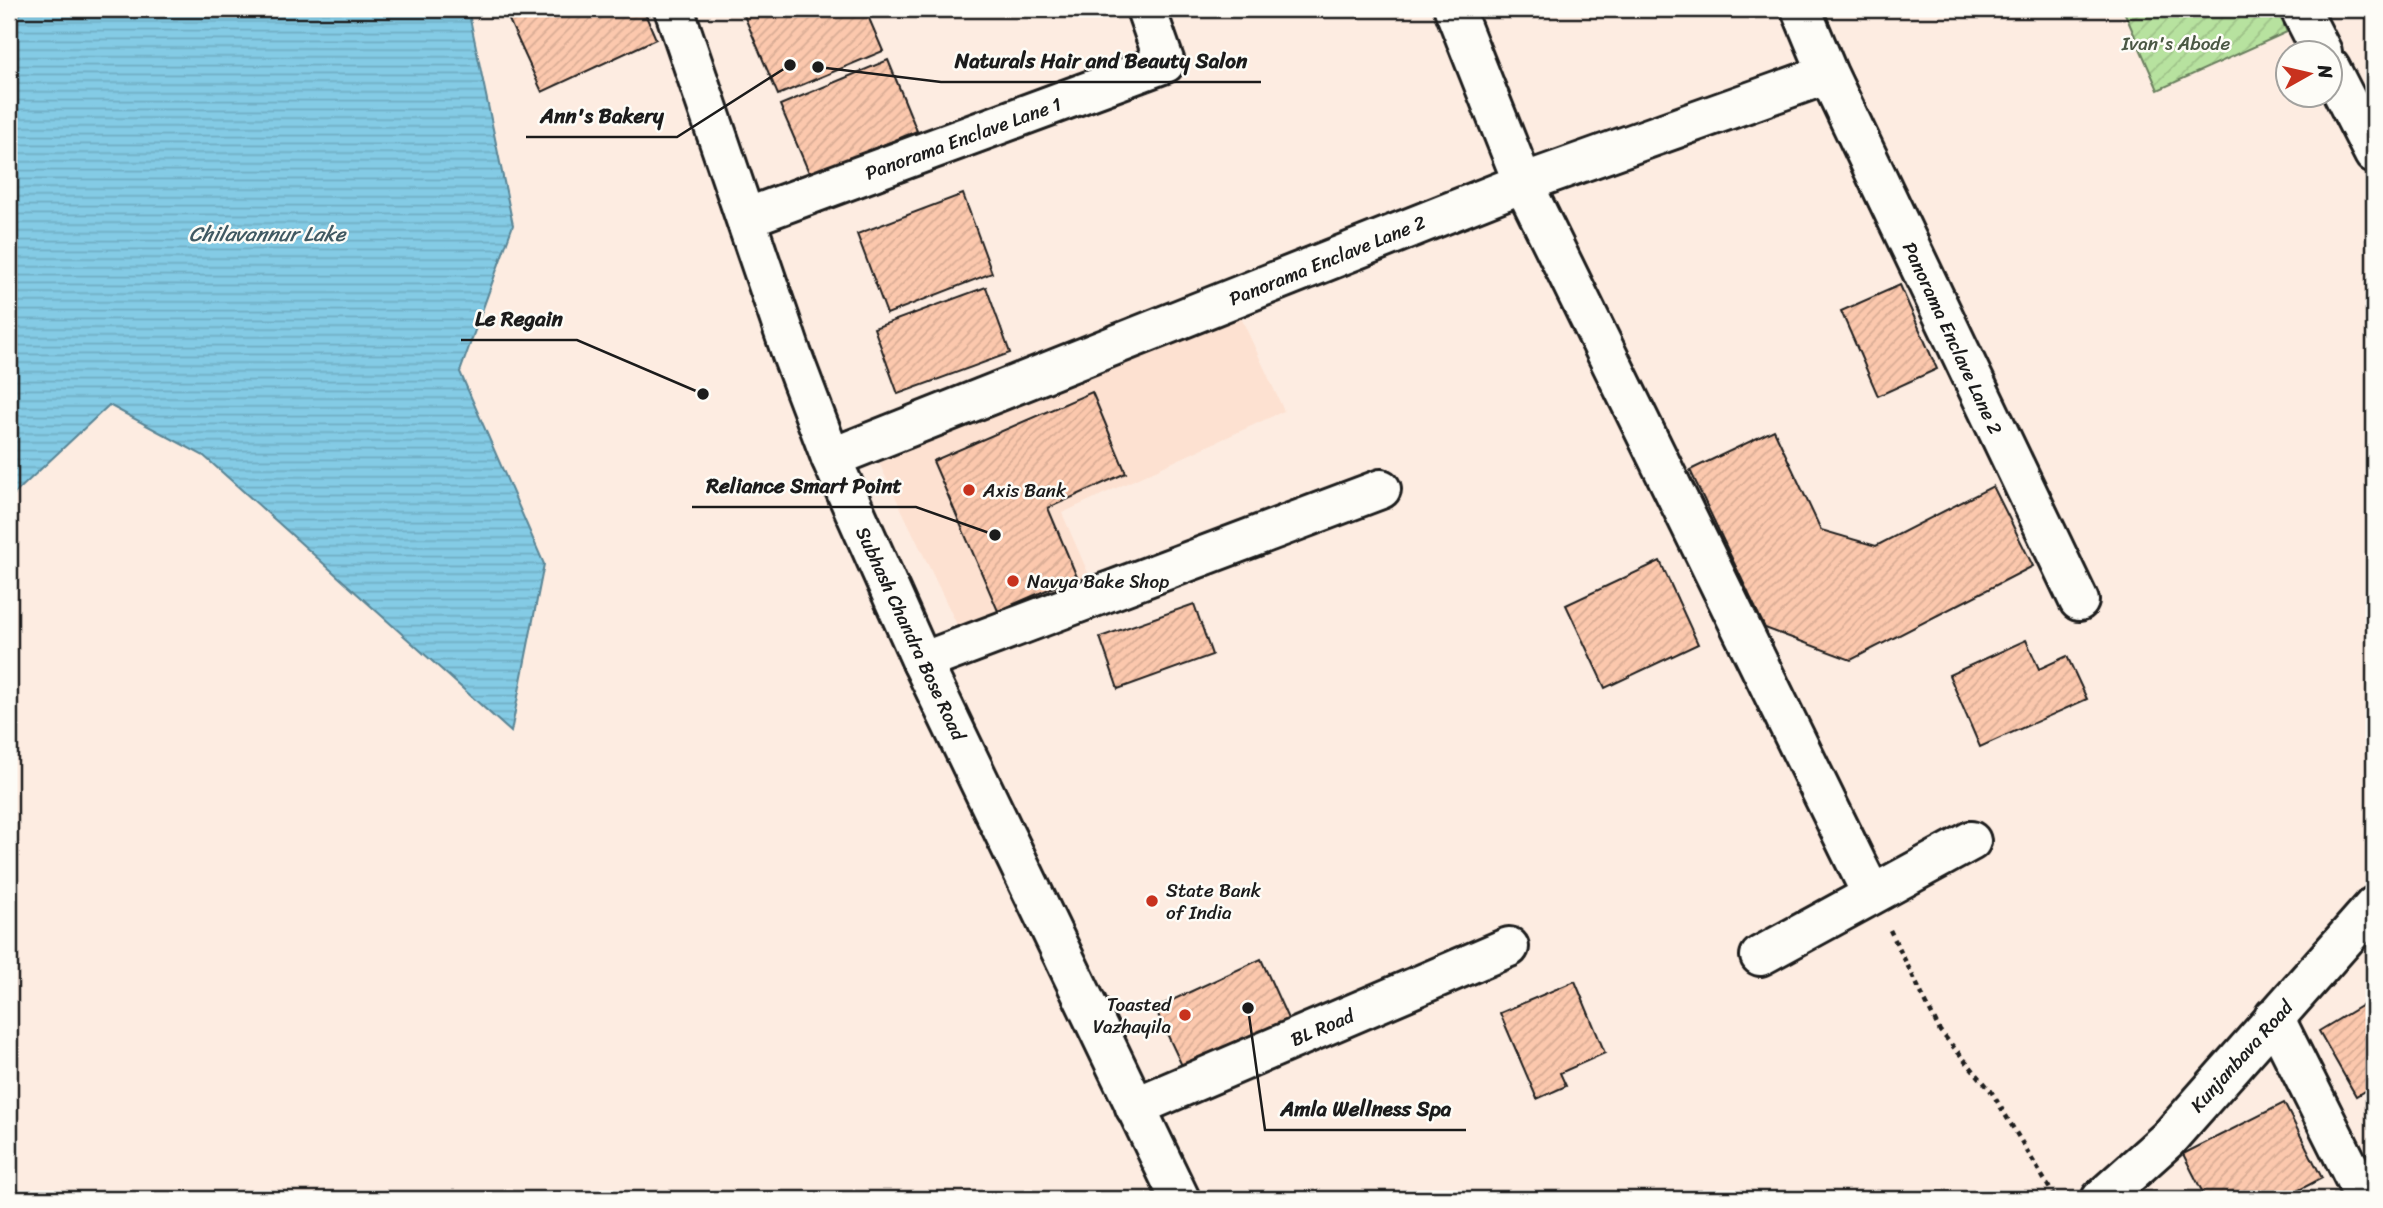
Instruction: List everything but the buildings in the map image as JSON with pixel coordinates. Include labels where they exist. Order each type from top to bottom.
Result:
[{"type":"street","name":"Subhash Chandra Bose Road","points":[[674,9],[792,355],[831,458],[922,662],[1180,1199]]},
{"type":"street","name":"Panorama Enclave Lane 1","points":[[746,218],[1165,63],[1146,9]]},
{"type":"street","points":[[1454,9],[1523,183],[1872,895]]},
{"type":"street","name":"Panorama Enclave Lane 2","points":[[1801,9],[1828,74],[2079,601]]},
{"type":"street","points":[[2300,9],[2315,38]]},
{"type":"street","name":"Panorama Enclave Lane 2","points":[[831,458],[1523,183],[1828,74]]},
{"type":"street","points":[[2344,95],[2374,154]]},
{"type":"street","points":[[922,662],[1381,489]]},
{"type":"street","points":[[1760,956],[1971,841]]},
{"type":"street","name":"Kunjanbava Road","points":[[2101,1199],[2168,1139],[2374,906]]},
{"type":"street","name":"BL Road","points":[[1135,1107],[1509,947]]},
{"type":"street","points":[[2274,1017],[2365,1199]]},
{"type":"path","points":[[1872,895],[1940,1031],[1991,1091],[2056,1199]]},
{"type":"shaded area","points":[[1238,311],[1284,411],[1062,513],[1092,582],[963,637],[879,463]]},
{"type":"green space","name":"Ivan's Abode","points":[[2123,9],[2277,9],[2287,32],[2158,90]]},
{"type":"water","name":"Chilavannur Lake","points":[[27,9],[468,9],[513,225],[460,372],[544,564],[511,732],[204,456],[109,405],[9,499],[9,23]]},
{"type":"place","name":"Ann's Bakery","points":[[790,65]]},
{"type":"place","name":"Naturals Hair and Beauty Salon","points":[[818,67]]},
{"type":"place","name":"Le Regain","points":[[703,394]]},
{"type":"place","name":"Axis Bank","points":[[969,490]]},
{"type":"place","name":"Reliance Smart Point","points":[[995,535]]},
{"type":"place","name":"Navya Bake Shop","points":[[1013,581]]},
{"type":"place","name":"State Bank of India","points":[[1152,901]]},
{"type":"place","name":"Amla Wellness Spa","points":[[1248,1008]]},
{"type":"place","name":"Toasted Vazhayila","points":[[1185,1015]]}]
